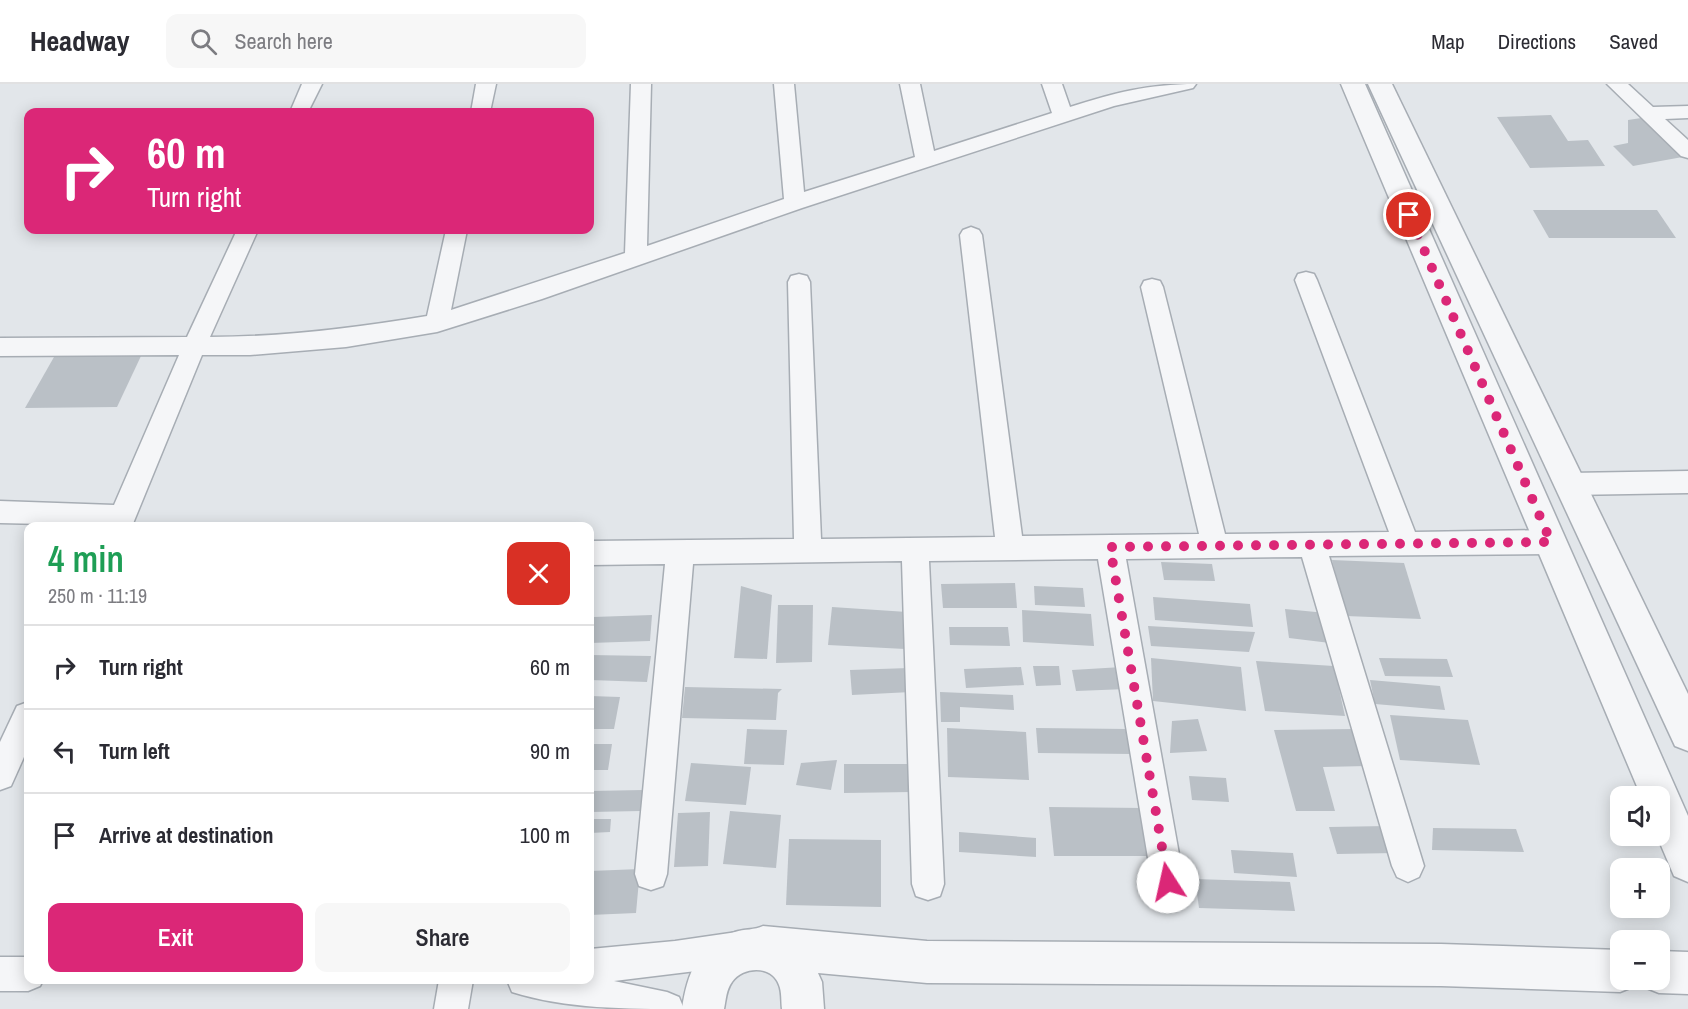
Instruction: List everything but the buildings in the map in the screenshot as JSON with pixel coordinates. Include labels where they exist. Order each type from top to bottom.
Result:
[{"type":"street","points":[[301,108],[312,84]]},
{"type":"street","points":[[482,108],[486,84]]},
{"type":"street","points":[[636,259],[641,84]]},
{"type":"street","points":[[784,84],[795,203]]},
{"type":"street","points":[[910,84],[926,161]]},
{"type":"street","points":[[1052,84],[1063,116]]},
{"type":"street","points":[[0,347],[250,346],[346,338],[437,323],[636,259],[795,203],[1110,101],[1186,84]]},
{"type":"street","points":[[1353,84],[1688,862]]},
{"type":"street","points":[[1380,84],[1688,733]]},
{"type":"street","points":[[1617,84],[1688,151]]},
{"type":"street","points":[[1649,113],[1688,112]]},
{"type":"street","points":[[0,512],[122,522],[194,347],[245,234]]},
{"type":"street","points":[[437,323],[455,234]]},
{"type":"street","points":[[971,236],[1010,548]]},
{"type":"street","points":[[1306,280],[1406,543]]},
{"type":"street","points":[[799,282],[808,550]]},
{"type":"street","points":[[1152,286],[1215,546]]},
{"type":"street","points":[[1570,484],[1688,482]]},
{"type":"street","points":[[594,553],[1551,542]]},
{"type":"street","points":[[1312,545],[1408,866]]},
{"type":"street","points":[[1110,547],[1168,882]]},
{"type":"street","points":[[915,549],[928,884]]},
{"type":"street","points":[[651,874],[680,552]]},
{"type":"street","points":[[0,776],[24,725]]},
{"type":"street","points":[[594,966],[755,947],[927,962],[1442,965],[1610,971]]},
{"type":"street","points":[[704,1009],[703,998],[708,980],[718,964],[732,954],[755,947],[778,953],[791,963],[800,978],[804,995],[802,1009]]},
{"type":"street","points":[[1670,972],[1688,973]]},
{"type":"street","points":[[0,974],[24,974]]},
{"type":"street","points":[[451,1009],[455,984]]},
{"type":"street","points":[[544,984],[667,1009]]},
{"type":"route","points":[[1168,882],[1110,547],[1551,542],[1409,215]]}]
